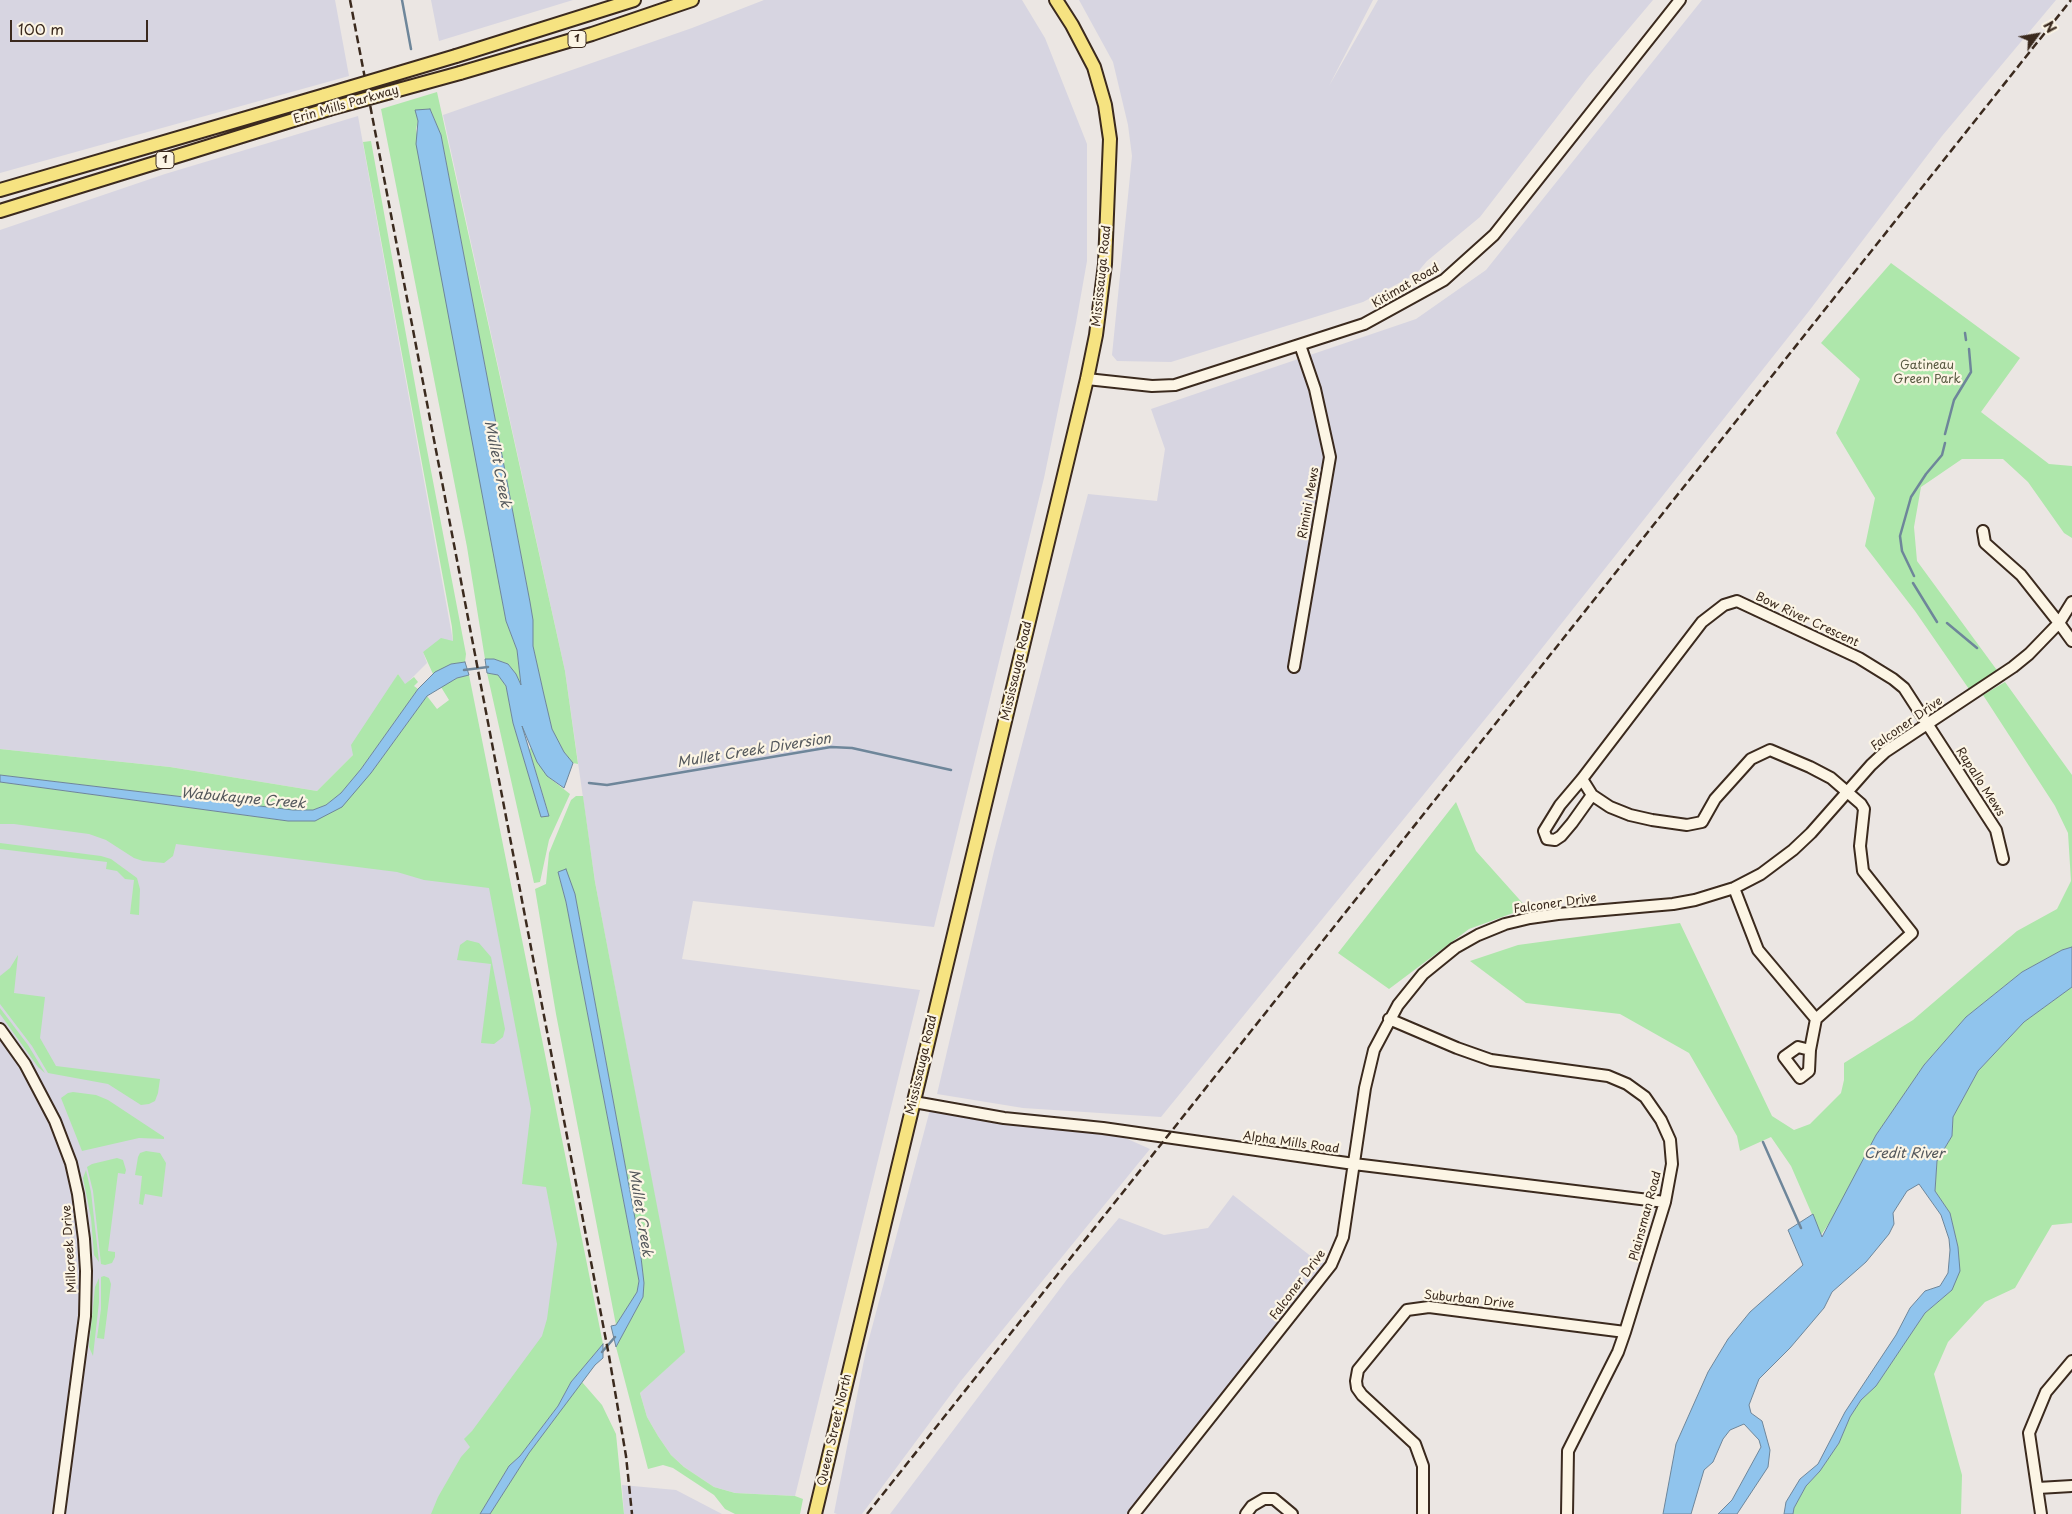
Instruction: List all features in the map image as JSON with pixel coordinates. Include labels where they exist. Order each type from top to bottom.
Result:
[{"type":"main road","name":"Erin Mills Parkway","points":[[0,190],[456,56],[634,0]]},
{"type":"main road","name":"Erin Mills Parkway","points":[[0,211],[329,109],[592,34],[692,0]]},
{"type":"main road","name":"Mississauga Road","points":[[855,1346],[1087,379],[1100,303],[1104,264],[1110,139],[1105,104],[1094,67],[1072,25],[1056,0]]},
{"type":"main road","name":"Queen Street North","points":[[815,1514],[855,1346]]},
{"type":"street","name":"Kitimat Road","points":[[1087,379],[1152,386],[1175,385],[1364,324],[1444,280],[1472,257],[1494,235],[1680,0]]},
{"type":"street","name":"Rimini Mews","points":[[1294,667],[1330,457],[1316,389],[1300,345]]},
{"type":"street","points":[[1983,530],[1985,543],[2021,575],[2072,641]]},
{"type":"street","name":"Bow River Crescent","points":[[1592,795],[1561,836],[1554,840],[1547,839],[1544,831],[1547,823],[1702,622],[1724,605],[1737,601],[1859,658],[1894,678],[1904,688],[1926,724]]},
{"type":"street","name":"Falconer Drive","points":[[1134,1514],[1331,1265],[1343,1238],[1369,1067],[1374,1050],[1403,997],[1423,974],[1438,960],[1478,935],[1505,924],[1558,914],[1673,904],[1695,900],[1734,888],[1761,874],[1793,850],[1885,752],[2013,667],[2029,654],[2059,623],[2072,602]]},
{"type":"street","name":"Rapallo Mews","points":[[1926,724],[1996,830],[2003,858]]},
{"type":"street","points":[[1582,780],[1592,795],[1610,807],[1652,820],[1687,825],[1702,822],[1715,799],[1751,760],[1770,750],[1831,778],[1864,809],[1860,846],[1863,871],[1912,933],[1816,1019],[1810,1050]]},
{"type":"street","points":[[1734,888],[1758,950],[1816,1019]]},
{"type":"street","name":"Plainsman Road","points":[[1390,1018],[1457,1048],[1491,1060],[1608,1076],[1627,1084],[1645,1097],[1661,1120],[1670,1140],[1672,1164],[1665,1202],[1625,1332],[1618,1352],[1568,1451],[1567,1514]]},
{"type":"street","name":"Millcreek Drive","points":[[0,1029],[25,1064],[55,1120],[71,1163],[83,1230],[86,1271],[85,1316],[59,1514]]},
{"type":"street","name":"Alpha Mills Road","points":[[914,1102],[1004,1118],[1103,1128],[1354,1164],[1665,1202]]},
{"type":"street","name":"Suburban Drive","points":[[1423,1514],[1423,1466],[1415,1444],[1362,1395],[1357,1388],[1356,1380],[1358,1370],[1407,1310],[1428,1306],[1625,1332]]},
{"type":"street","points":[[2040,1514],[2038,1488],[2029,1434],[2046,1392],[2072,1361]]},
{"type":"street","points":[[2038,1488],[2072,1486]]},
{"type":"street","points":[[1246,1514],[1252,1506],[1264,1498],[1274,1499],[1292,1514]]},
{"type":"shaded area","points":[[0,0],[335,0],[349,76],[0,173]]},
{"type":"shaded area","points":[[431,0],[573,0],[439,41]]},
{"type":"shaded area","points":[[764,0],[1022,0],[1045,38],[1087,144],[1087,261],[1076,323],[1044,478],[934,927],[693,901],[682,959],[920,990],[795,1496],[735,1493],[714,1487],[684,1467],[671,1455],[647,1417],[640,1393],[684,1352],[595,882],[565,671],[443,115],[692,28]]},
{"type":"shaded area","points":[[1079,0],[1373,0],[1329,86],[1378,0],[1653,0],[1588,77],[1480,217],[1427,261],[1416,274],[1363,302],[1171,362],[1117,361],[1112,355],[1132,156],[1128,125],[1113,62]]},
{"type":"shaded area","points":[[1702,0],[2056,0],[1942,136],[1809,311],[1512,686],[1161,1117],[1023,1108],[937,1094],[994,851],[1088,494],[1157,501],[1165,449],[1151,409],[1416,319],[1486,270]]},
{"type":"shaded area","points":[[358,116],[453,641],[423,652],[427,663],[405,685],[398,674],[353,755],[317,791],[170,767],[0,749],[0,230],[165,174]]},
{"type":"shaded area","points":[[0,813],[499,873],[575,1269],[480,1514],[0,1514]]},
{"type":"shaded area","points":[[931,1106],[1103,1128],[1150,1149],[960,1382],[862,1514],[837,1514],[834,1513],[866,1350]]},
{"type":"shaded area","points":[[1233,1195],[1317,1261],[1331,1265],[1134,1514],[890,1514],[1068,1278],[1119,1218],[1164,1235],[1208,1228]]},
{"type":"shaded area","points":[[622,1485],[676,1490],[722,1514],[624,1514]]},
{"type":"green space","points":[[437,92],[565,671],[578,764],[573,763],[564,752],[552,729],[544,695],[533,646],[533,620],[530,602],[441,135],[430,109],[416,111],[418,121],[416,129],[506,621],[517,650],[521,685],[516,674],[508,664],[494,659],[485,659],[467,547],[381,109]]},
{"type":"green space","points":[[371,141],[466,654],[465,662],[451,664],[433,674],[423,652],[441,638],[453,641],[452,627],[363,142]]},
{"type":"green space","name":"Gatineau Green Park","points":[[1891,263],[2020,358],[1981,412],[2049,464],[2072,466],[2072,538],[2064,533],[2028,482],[2003,459],[1962,459],[1921,487],[1914,527],[1917,561],[1999,673],[1971,692],[1915,611],[1865,546],[1875,498],[1836,433],[1860,379],[1821,343]]},
{"type":"green space","points":[[487,673],[498,675],[506,686],[513,723],[541,817],[549,815],[529,749],[531,748],[547,776],[570,794],[549,840],[540,882],[534,883]]},
{"type":"green space","points":[[398,674],[405,684],[414,677],[418,682],[414,686],[418,689],[361,769],[341,793],[326,805],[313,810],[293,810],[0,775],[0,749],[170,767],[317,791],[353,755],[351,745]]},
{"type":"green space","points":[[469,675],[603,1344],[571,1382],[558,1406],[520,1456],[509,1466],[480,1514],[431,1514],[438,1497],[461,1457],[470,1447],[464,1439],[472,1431],[542,1336],[547,1319],[557,1244],[546,1187],[522,1184],[531,1109],[489,888],[424,880],[397,872],[176,844],[173,856],[164,863],[143,861],[134,858],[106,840],[89,834],[14,824],[0,824],[0,782],[288,821],[315,821],[371,773],[427,696],[437,709],[449,700],[441,687],[457,678]]},
{"type":"green space","points":[[2005,682],[2072,775],[2072,947],[2062,950],[2022,972],[1966,1017],[1924,1065],[1876,1135],[1834,1216],[1821,1235],[1791,1166],[1771,1137],[1740,1151],[1737,1136],[1689,1053],[1620,1014],[1526,1003],[1470,961],[1518,945],[1680,923],[1772,1116],[1794,1130],[1810,1124],[1841,1093],[1844,1080],[1844,1063],[1913,1020],[2017,931],[2057,909],[2071,881],[2068,833],[2055,806],[1983,695]]},
{"type":"green space","points":[[576,796],[583,796],[595,882],[685,1352],[640,1393],[647,1417],[671,1455],[684,1467],[714,1487],[735,1493],[795,1496],[803,1499],[800,1514],[735,1514],[725,1509],[714,1495],[673,1468],[663,1465],[648,1469],[616,1347],[643,1297],[644,1283],[639,1240],[575,894],[558,872],[566,902],[639,1281],[637,1292],[616,1325],[556,1014],[535,889],[546,884],[549,853],[571,800]]},
{"type":"green space","points":[[1456,802],[1476,851],[1527,908],[1469,929],[1389,989],[1338,953]]},
{"type":"green space","points":[[0,843],[101,856],[111,859],[137,878],[140,889],[139,915],[130,914],[134,880],[125,879],[117,871],[106,869],[107,862],[0,849]]},
{"type":"green space","points":[[467,940],[479,943],[491,957],[505,1029],[503,1037],[494,1044],[481,1043],[491,964],[457,960],[460,945]]},
{"type":"green space","points":[[18,955],[14,993],[45,997],[40,1038],[56,1066],[160,1079],[155,1101],[141,1105],[108,1084],[48,1073],[32,1046],[0,1004],[0,976],[10,968]]},
{"type":"green space","points":[[2072,987],[2072,1223],[2052,1225],[2015,1288],[1985,1302],[1948,1342],[1934,1374],[1962,1475],[1961,1514],[1793,1514],[1794,1508],[1806,1486],[1820,1471],[1839,1443],[1850,1417],[1861,1400],[1876,1386],[1925,1313],[1952,1290],[1958,1247],[1950,1213],[1935,1191],[1937,1161],[1952,1136],[1953,1117],[1978,1071],[2024,1022]]},
{"type":"green space","points":[[0,1008],[28,1045],[45,1073],[38,1067],[0,1014]]},
{"type":"green space","points":[[73,1092],[96,1095],[108,1100],[164,1137],[164,1139],[139,1138],[82,1151],[61,1098]]},
{"type":"green space","points":[[146,1151],[160,1153],[166,1163],[162,1197],[145,1194],[143,1205],[139,1204],[142,1176],[135,1175],[138,1157],[140,1153]]},
{"type":"green space","points":[[117,1158],[123,1160],[126,1170],[125,1174],[118,1173],[108,1251],[115,1252],[115,1257],[112,1263],[105,1265],[101,1264],[93,1191],[87,1167]]},
{"type":"green space","points":[[86,1170],[91,1192],[99,1262],[94,1255],[91,1218],[83,1178]]},
{"type":"green space","points":[[101,1277],[109,1278],[111,1284],[104,1339],[97,1338],[101,1309]]},
{"type":"green space","points":[[99,1278],[99,1302],[93,1356],[89,1347],[95,1287]]},
{"type":"green space","points":[[582,1382],[602,1405],[616,1434],[624,1514],[490,1514],[529,1453]]},
{"type":"water","points":[[430,109],[441,135],[530,602],[533,620],[533,646],[552,729],[564,752],[573,763],[564,788],[547,776],[537,762],[522,726],[549,816],[541,817],[513,723],[506,686],[498,675],[487,673],[485,659],[494,659],[508,664],[516,674],[521,685],[517,650],[506,621],[416,144],[418,121],[415,110]]},
{"type":"water","points":[[465,662],[469,675],[457,678],[427,696],[371,773],[342,807],[315,821],[288,821],[0,782],[0,775],[293,810],[313,810],[326,805],[341,793],[361,769],[418,689],[435,672],[451,664]]},
{"type":"water","points":[[566,869],[575,894],[639,1240],[644,1283],[643,1297],[616,1347],[611,1326],[616,1325],[637,1292],[639,1281],[566,902],[558,872]]},
{"type":"water","name":"Credit River","points":[[2072,947],[2072,987],[2024,1022],[1978,1071],[1953,1117],[1952,1136],[1937,1161],[1935,1191],[1950,1213],[1958,1247],[1960,1271],[1952,1290],[1925,1313],[1876,1386],[1861,1400],[1850,1417],[1839,1443],[1820,1471],[1806,1486],[1794,1508],[1793,1514],[1784,1514],[1786,1502],[1800,1479],[1818,1464],[1845,1412],[1896,1335],[1910,1308],[1925,1291],[1940,1286],[1948,1273],[1949,1239],[1941,1215],[1919,1184],[1907,1191],[1893,1213],[1894,1224],[1889,1234],[1866,1262],[1832,1292],[1824,1308],[1790,1348],[1759,1379],[1749,1405],[1751,1413],[1762,1421],[1770,1450],[1768,1467],[1737,1514],[1718,1514],[1732,1500],[1761,1447],[1759,1440],[1744,1424],[1730,1430],[1723,1439],[1713,1462],[1704,1470],[1691,1514],[1663,1514],[1676,1444],[1708,1372],[1728,1339],[1750,1312],[1803,1265],[1788,1230],[1813,1214],[1822,1237],[1876,1135],[1924,1065],[1966,1017],[2022,972],[2062,950]]},
{"type":"water","points":[[603,1344],[603,1358],[595,1365],[529,1453],[490,1514],[480,1514],[509,1466],[520,1456],[558,1406],[571,1382]]},
{"type":"waterway","name":"Mullet Creek","points":[[402,0],[411,49]]},
{"type":"waterway","points":[[1965,333],[1966,340]]},
{"type":"waterway","points":[[1945,434],[1954,400],[1971,372],[1969,349]]},
{"type":"waterway","points":[[1914,576],[1902,551],[1900,536],[1911,497],[1926,474],[1942,455],[1945,443]]},
{"type":"waterway","points":[[1913,583],[1937,622]]},
{"type":"waterway","points":[[1947,623],[1977,648]]},
{"type":"waterway","name":"Wabukayne Creek","points":[[464,670],[488,667]]},
{"type":"waterway","name":"Mullet Creek Diversion","points":[[589,783],[607,785],[831,747],[852,748],[951,770]]},
{"type":"waterway","name":"Mullet Creek Diversion","points":[[1763,1142],[1801,1228]]},
{"type":"waterway","name":"Mullet Creek","points":[[602,1352],[615,1337]]},
{"type":"railway","points":[[350,0],[609,1356],[626,1456],[632,1514]]},
{"type":"railway","points":[[867,1514],[2071,0]]}]
